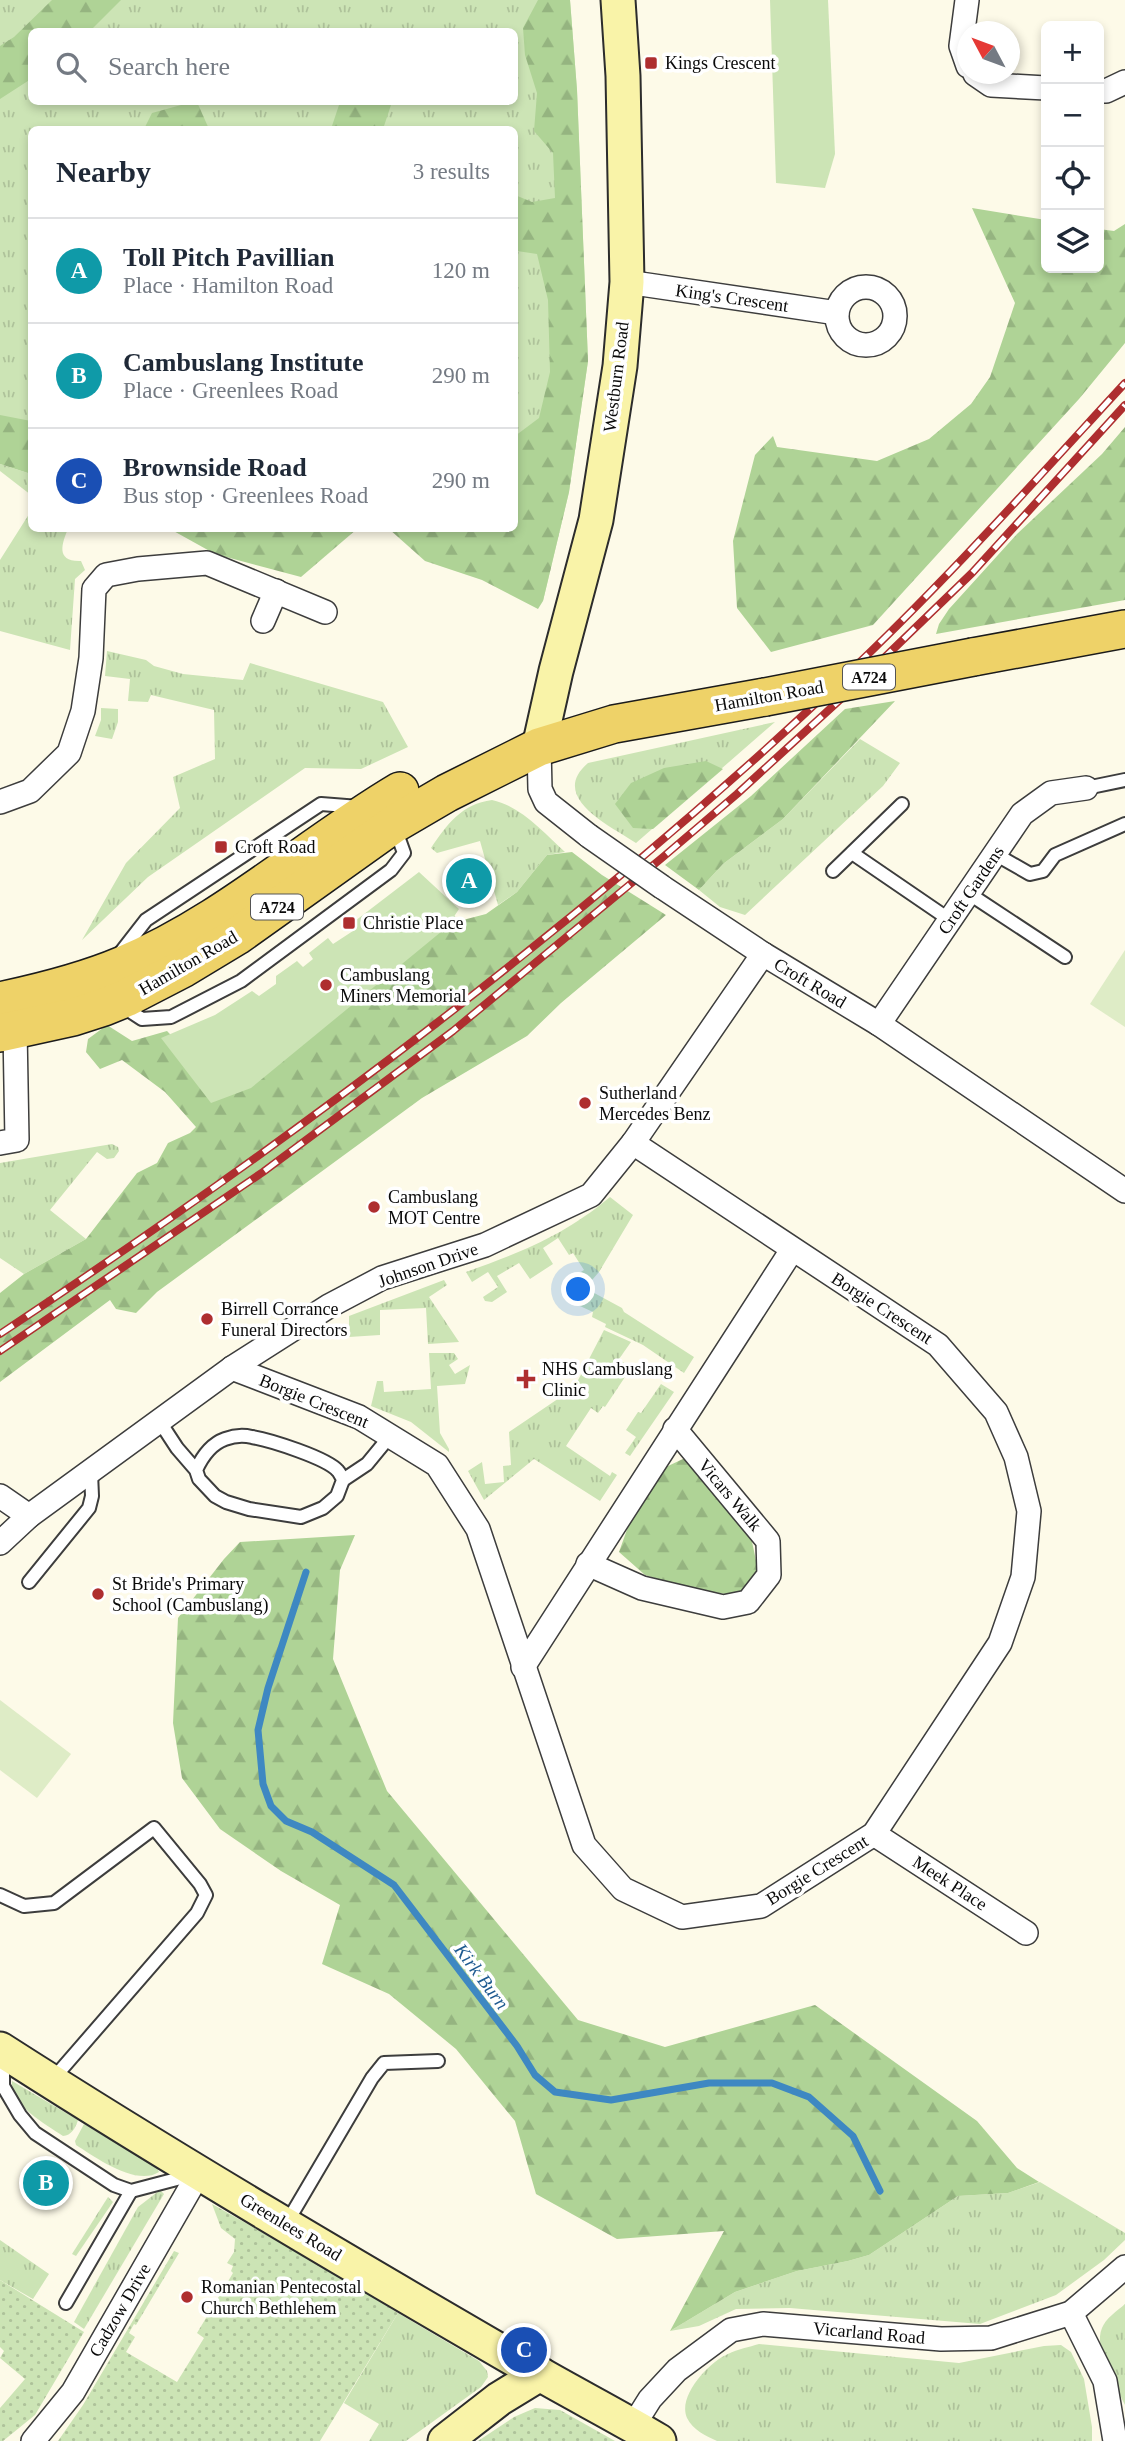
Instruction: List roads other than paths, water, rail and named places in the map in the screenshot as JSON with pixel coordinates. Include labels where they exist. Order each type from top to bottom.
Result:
[{"type":"main road","name":"Hamilton Road","points":[[5,1021],[73,1017],[110,987],[184,968],[237,936],[383,816],[447,793],[539,747],[614,724],[1125,629]]},
{"type":"street","name":"Westburn Road","points":[[539,747],[596,520],[620,366],[626,282],[623,76],[618,0]]},
{"type":"street","points":[[964,21],[967,0]]},
{"type":"street","points":[[1104,91],[1125,82]]},
{"type":"street","points":[[990,84],[1041,88]]},
{"type":"street","name":"King's Crescent","points":[[626,282],[837,313]]},
{"type":"street","points":[[0,802],[30,791],[69,753],[83,711],[91,657],[94,589],[106,575],[138,569],[207,563],[325,612]]},
{"type":"street","points":[[263,621],[276,591]]},
{"type":"street","name":"Croft Road","points":[[539,747],[540,789],[546,802],[589,836],[763,954],[879,1024],[1125,1191]]},
{"type":"street","name":"Croft Gardens","points":[[879,1024],[1022,814],[1051,793],[1086,788]]},
{"type":"street","name":"Johnson Drive","points":[[0,1543],[29,1516],[232,1368],[329,1306],[382,1278],[485,1245],[591,1195],[634,1143],[763,954]]},
{"type":"street","points":[[0,1143],[17,1140],[5,1021]]},
{"type":"street","name":"Borgie Crescent","points":[[232,1368],[359,1417],[437,1465],[478,1529],[584,1845],[623,1889],[682,1917],[761,1906],[874,1833],[1000,1643],[1023,1577],[1029,1511],[1016,1457],[996,1412],[938,1345],[634,1143]]},
{"type":"street","points":[[523,1667],[792,1250]]},
{"type":"street","name":"Vicars Walk","points":[[588,1564],[642,1588],[723,1607],[748,1602],[769,1575],[768,1541],[675,1429]]},
{"type":"street","points":[[0,1496],[29,1516]]},
{"type":"street","name":"Meek Place","points":[[874,1833],[1026,1933]]},
{"type":"street","name":"Greenlees Road","points":[[1,2052],[199,2173],[540,2374],[646,2433]]},
{"type":"street","name":"Cadzow Drive","points":[[33,2441],[73,2392],[199,2173]]},
{"type":"street","name":"Vicarland Road","points":[[646,2433],[650,2399],[677,2370],[731,2330],[763,2324],[942,2339],[991,2338],[1071,2313],[1125,2267]]},
{"type":"street","points":[[1071,2313],[1105,2381],[1115,2441]]},
{"type":"street","points":[[444,2441],[499,2399],[540,2374]]},
{"type":"lane","points":[[1086,788],[1125,779]]},
{"type":"lane","points":[[110,987],[146,920],[321,804],[383,816]]},
{"type":"lane","points":[[833,871],[902,804]]},
{"type":"lane","points":[[995,853],[1030,874],[1044,871],[1055,855],[1125,824]]},
{"type":"lane","points":[[852,853],[950,920]]},
{"type":"lane","points":[[968,893],[1065,957]]},
{"type":"lane","points":[[160,1422],[196,1470],[199,1479],[215,1496],[226,1502],[293,1517],[301,1517],[323,1508],[337,1496],[343,1480],[367,1464],[390,1436]]},
{"type":"lane","points":[[196,1470],[211,1448],[224,1439],[240,1436],[253,1437],[318,1458],[339,1471],[343,1480]]},
{"type":"lane","points":[[29,1582],[89,1508],[92,1496],[90,1473]]},
{"type":"lane","points":[[0,1895],[24,1906],[54,1903],[154,1828],[206,1895],[197,1913],[50,2082]]},
{"type":"lane","points":[[1,2052],[3,2086],[20,2115],[35,2133],[114,2185],[131,2191],[199,2173]]},
{"type":"lane","points":[[286,2224],[372,2078],[384,2063],[438,2061]]},
{"type":"lane","points":[[66,2303],[131,2191]]},
{"type":"waterway","name":"Kirk Burn","points":[[306,1572],[268,1688],[258,1730],[263,1784],[271,1806],[286,1821],[312,1832],[394,1885],[517,2046],[535,2075],[555,2092],[611,2100],[709,2083],[772,2083],[809,2097],[853,2136],[880,2191]]},
{"type":"railway","points":[[0,1334],[220,1183],[329,1104],[435,1024],[643,856],[880,643],[987,533],[1125,383]]},
{"type":"railway","points":[[0,1351],[263,1172],[453,1031],[663,857],[737,794],[855,686],[972,573],[1125,405]]},
{"type":"place","name":"Kings Crescent","points":[[651,63]]},
{"type":"place","name":"Croft Road","points":[[221,847]]},
{"type":"place","name":"Toll Pitch Pavillian","points":[[469,881]]},
{"type":"place","name":"Christie Place","points":[[349,923]]},
{"type":"place","name":"Cambuslang Miners Memorial","points":[[326,985]]},
{"type":"place","name":"Sutherland Mercedes Benz","points":[[585,1103]]},
{"type":"place","name":"Cambuslang MOT Centre","points":[[374,1207]]},
{"type":"place","name":"Birrell Corrance Funeral Directors","points":[[207,1319]]},
{"type":"place","name":"NHS Cambuslang Clinic","points":[[526,1379]]},
{"type":"place","name":"St Bride's Primary School (Cambuslang)","points":[[98,1594]]},
{"type":"place","name":"Cambuslang Institute","points":[[46,2183]]},
{"type":"place","name":"Romanian Pentecostal Church Bethlehem","points":[[187,2297]]},
{"type":"place","name":"Brownside Road","points":[[524,2350]]}]
